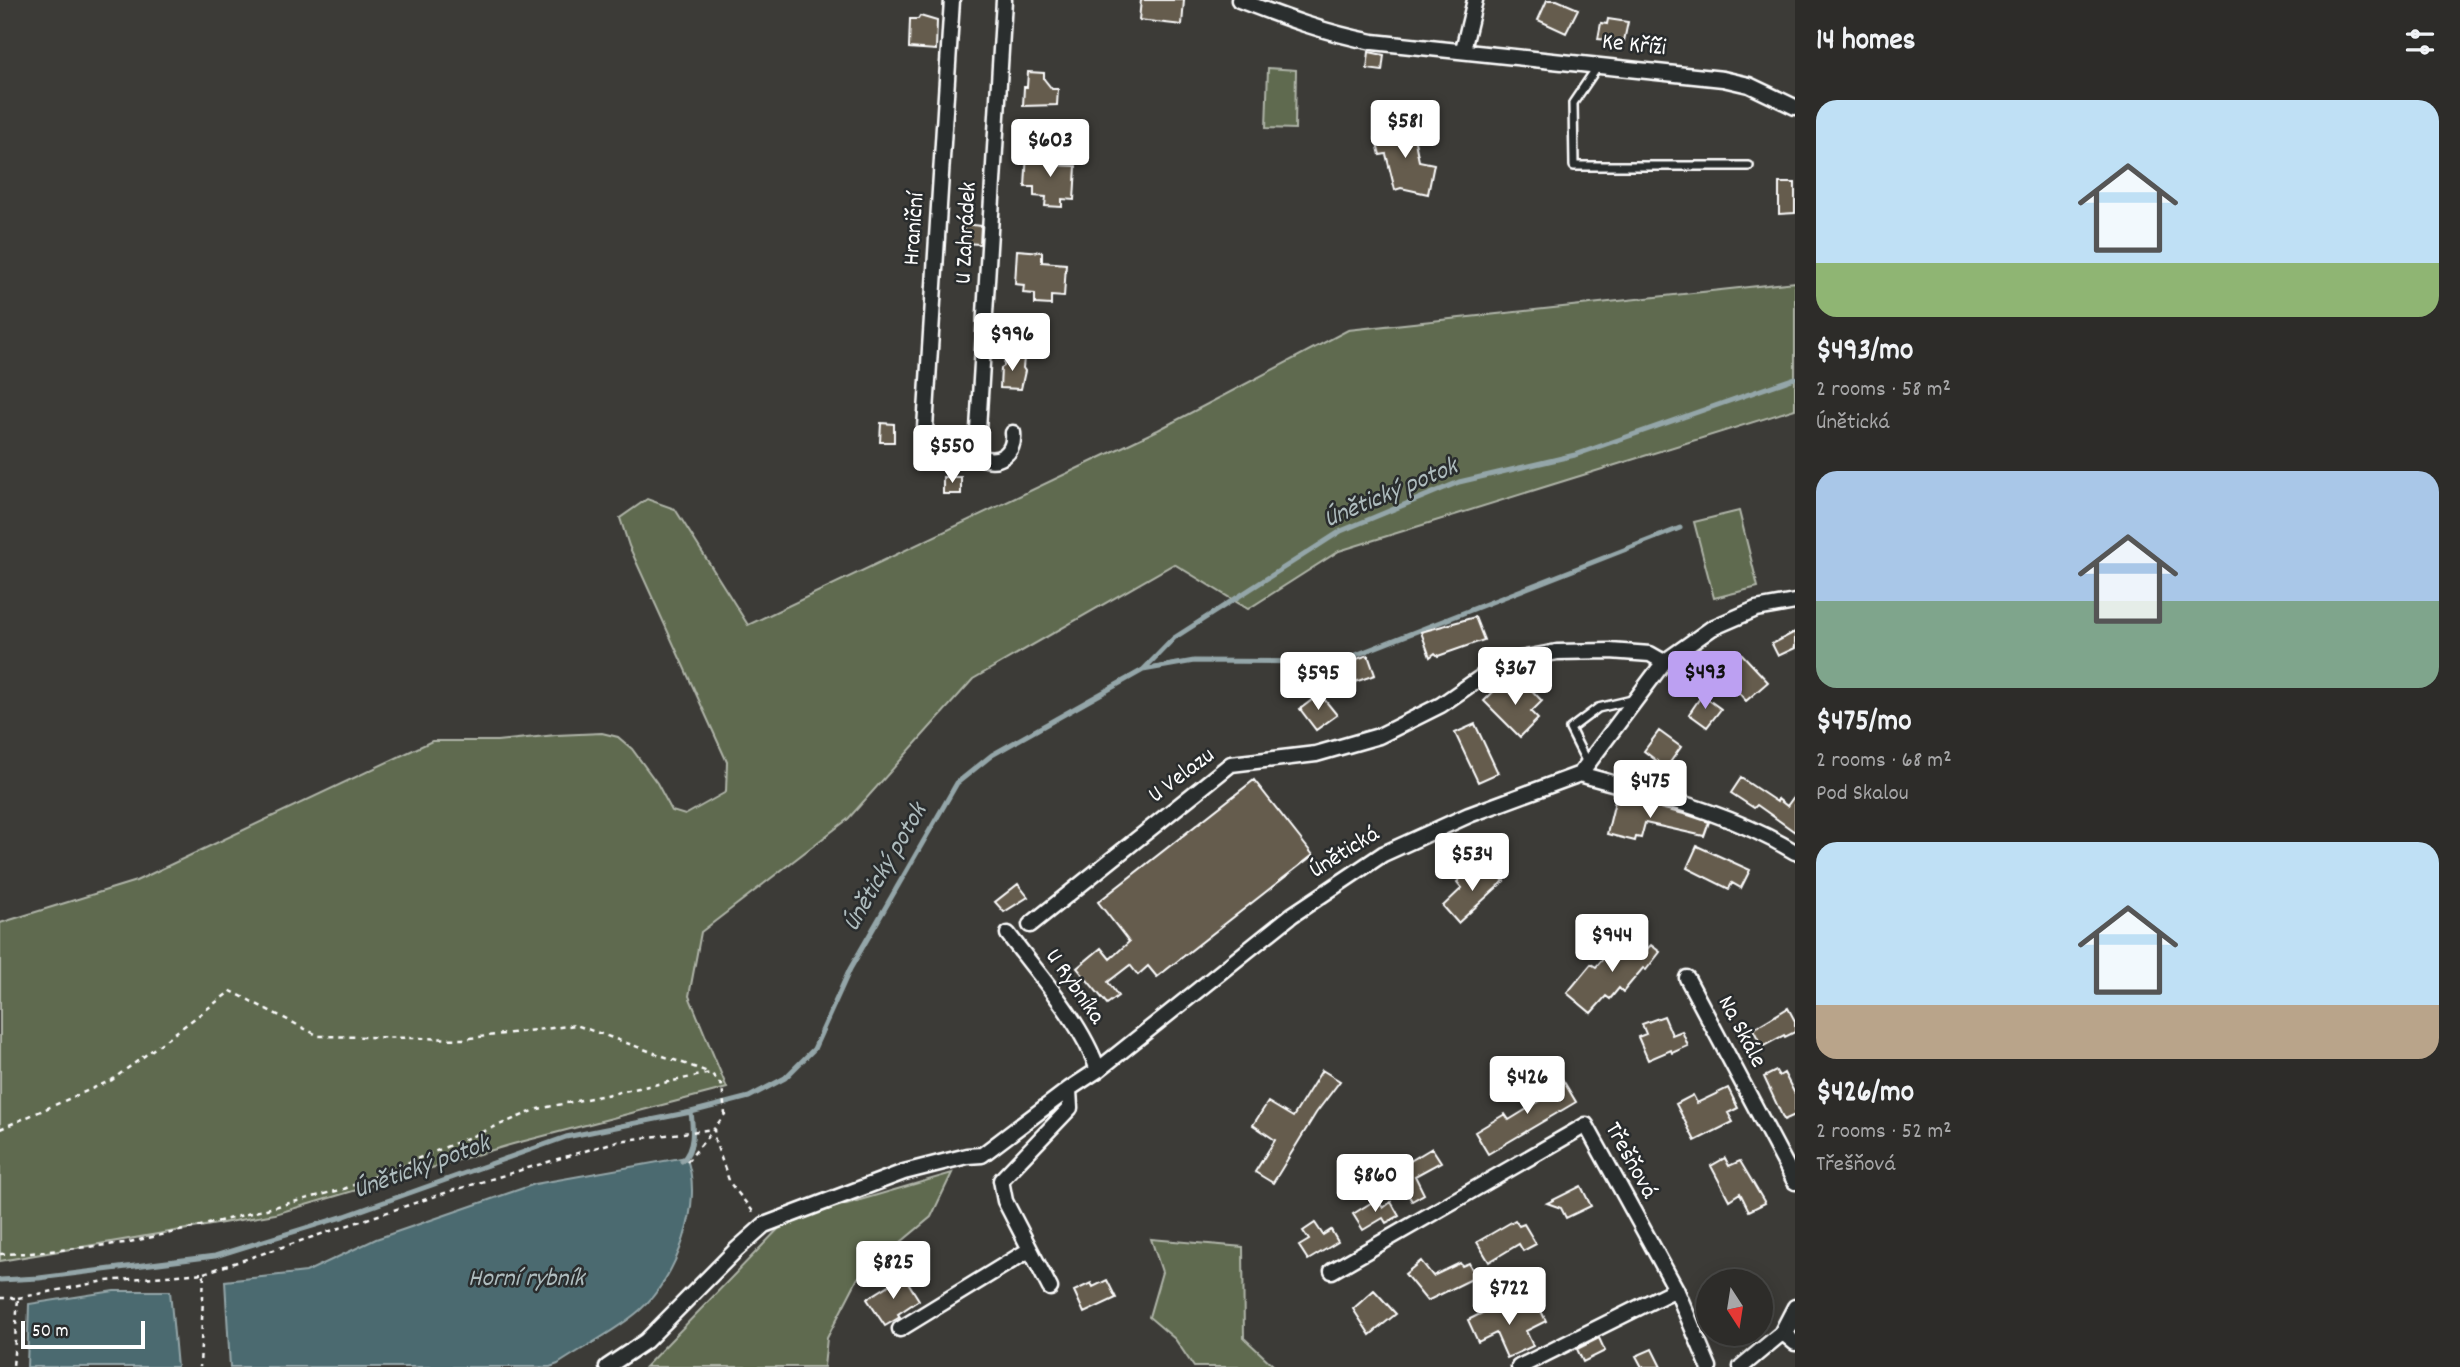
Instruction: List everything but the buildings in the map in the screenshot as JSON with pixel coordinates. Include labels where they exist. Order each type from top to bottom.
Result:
[{"type":"street","name":"Hraniční","points":[[923,460],[953,0]]},
{"type":"street","name":"U Zahrádek","points":[[1004,0],[977,446],[980,457],[988,460],[1000,459],[1010,452],[1014,443],[1013,433]]},
{"type":"street","name":"Ke Kříži","points":[[1239,0],[1304,25],[1373,42],[1723,79],[1748,85],[1795,107]]},
{"type":"street","points":[[1463,50],[1475,0]]},
{"type":"street","points":[[1795,601],[1756,609],[1712,628],[1664,662],[1583,769],[1707,811],[1769,836],[1795,852]]},
{"type":"street","name":"U Velazu","points":[[1030,925],[1231,764],[1316,754],[1379,736],[1441,705],[1487,673],[1510,661],[1557,652],[1610,651],[1650,654],[1664,662]]},
{"type":"street","name":"Únětická","points":[[764,1225],[904,1172],[967,1156],[982,1155],[1098,1070],[1292,915],[1383,854],[1469,815],[1583,769]]},
{"type":"street","name":"U Rybníka","points":[[1008,934],[1074,1022],[1095,1058],[1098,1070]]},
{"type":"street","name":"Na Skále","points":[[1687,978],[1795,1182]]},
{"type":"street","points":[[1050,1288],[1005,1201],[1001,1180],[1070,1108],[1069,1089]]},
{"type":"street","name":"Třešňová","points":[[1332,1271],[1586,1125],[1676,1289],[1709,1367]]},
{"type":"street","points":[[607,1367],[646,1341],[764,1225]]},
{"type":"street","points":[[900,1329],[1029,1250]]},
{"type":"street","points":[[1520,1367],[1676,1289]]},
{"type":"street","points":[[1782,1332],[1795,1307]]},
{"type":"street","points":[[1741,1367],[1795,1322]]},
{"type":"street","points":[[1782,1332],[1795,1343]]},
{"type":"lane","points":[[1599,66],[1573,103],[1574,166],[1749,166]]},
{"type":"lane","points":[[1583,769],[1570,729],[1598,708],[1636,699]]},
{"type":"path","points":[[0,1129],[112,1080],[231,990],[319,1035],[463,1039],[576,1025],[711,1073],[722,1086],[725,1114],[687,1162]]},
{"type":"path","points":[[0,1254],[125,1243],[193,1228],[344,1189],[538,1110],[711,1073]]},
{"type":"path","points":[[714,1129],[715,1141],[730,1183],[764,1225]]},
{"type":"path","points":[[0,1298],[105,1281],[204,1273],[448,1192],[618,1141],[714,1129]]},
{"type":"path","points":[[200,1367],[204,1273]]},
{"type":"path","points":[[13,1367],[18,1297]]},
{"type":"green space","points":[[1268,68],[1296,70],[1295,129],[1266,128]]},
{"type":"green space","points":[[1795,282],[1795,409],[1339,551],[1248,609],[1174,564],[973,679],[848,819],[701,932],[689,996],[727,1088],[513,1144],[275,1214],[0,1261],[0,923],[136,881],[432,741],[497,741],[602,733],[618,737],[632,749],[657,783],[672,811],[685,815],[726,792],[727,762],[629,546],[620,518],[647,499],[675,509],[748,625],[1158,430],[1348,330]]},
{"type":"green space","points":[[1739,511],[1758,587],[1714,598],[1694,522]]},
{"type":"green space","points":[[952,1173],[931,1217],[858,1278],[827,1338],[824,1367],[645,1367],[785,1222]]},
{"type":"green space","points":[[1151,1239],[1243,1247],[1244,1338],[1275,1367],[1194,1367],[1175,1339],[1149,1317],[1162,1272]]},
{"type":"water","name":"Horní rybník","points":[[686,1157],[691,1175],[689,1217],[684,1239],[665,1279],[653,1296],[631,1318],[558,1364],[550,1367],[230,1367],[225,1281],[306,1272],[376,1239],[535,1184]]},
{"type":"water","points":[[114,1291],[170,1291],[177,1367],[27,1367],[29,1304]]},
{"type":"waterway","name":"Únětický potok","points":[[0,1280],[39,1278],[215,1256],[345,1216],[566,1137],[691,1112],[749,1097],[785,1078],[814,1049],[850,969],[957,783],[992,755],[1143,670],[1174,638],[1341,531],[1459,482],[1575,455],[1795,378]]},
{"type":"waterway","points":[[1143,670],[1194,661],[1338,662],[1680,528]]},
{"type":"waterway","points":[[682,1161],[691,1145],[691,1112]]}]
